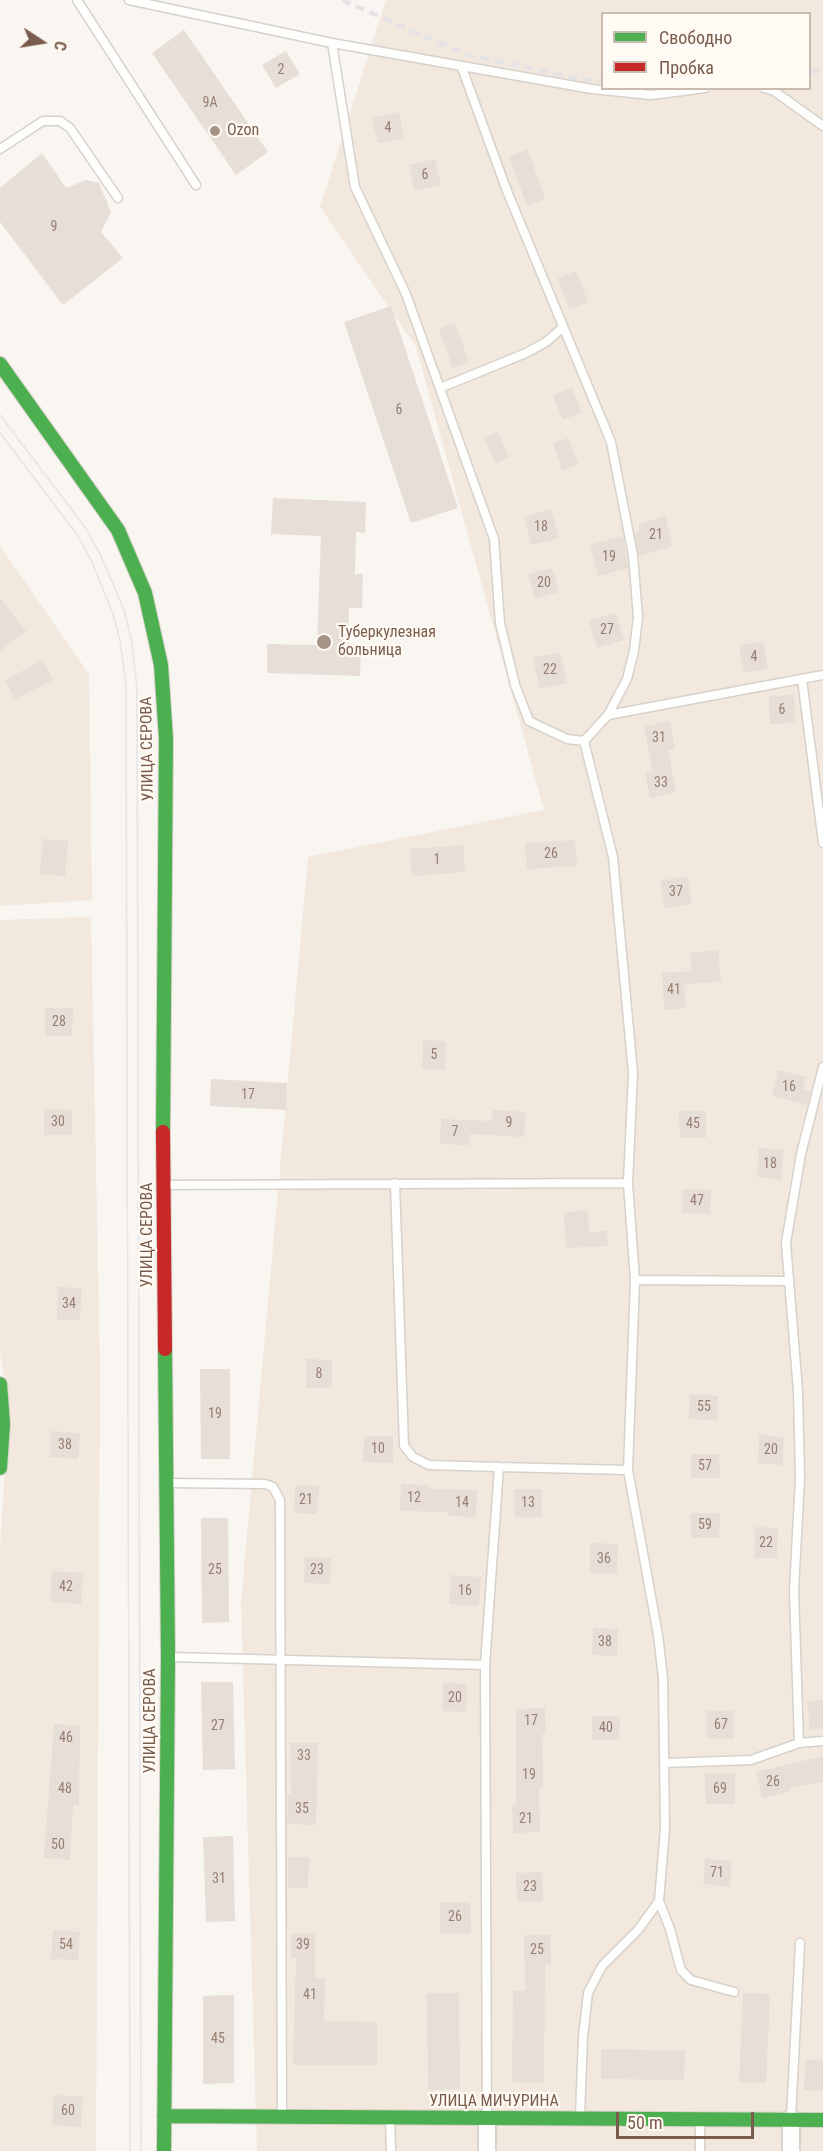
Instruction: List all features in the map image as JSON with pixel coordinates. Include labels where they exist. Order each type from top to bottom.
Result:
[{"type":"main road","name":"УЛИЦА СЕРОВА","points":[[0,363],[118,530],[145,593],[155,628],[161,665],[166,739],[165,1483],[168,1657],[164,2151]]},
{"type":"main road","points":[[0,1384],[3,1424],[0,1468]]},
{"type":"main road","name":"УЛИЦА МИЧУРИНА","points":[[164,2116],[580,2120],[791,2118],[823,2120]]},
{"type":"street","points":[[791,2118],[791,2151]]},
{"type":"street","points":[[487,2119],[487,2151]]},
{"type":"lane","points":[[76,0],[196,185]]},
{"type":"lane","points":[[129,0],[462,68],[519,75],[601,90]]},
{"type":"lane","points":[[332,43],[355,187],[406,294],[494,539],[500,623],[508,668],[529,721],[567,739],[584,741]]},
{"type":"lane","points":[[462,68],[507,191],[611,442],[633,555],[638,617],[634,651],[627,679],[608,715],[584,741]]},
{"type":"lane","points":[[602,90],[651,95],[690,90]]},
{"type":"lane","points":[[771,90],[823,126]]},
{"type":"lane","points":[[0,149],[43,121],[60,121],[70,128],[118,198]]},
{"type":"lane","points":[[440,388],[526,352],[546,342],[562,328]]},
{"type":"lane","points":[[608,715],[823,675]]},
{"type":"lane","points":[[802,679],[823,843]]},
{"type":"lane","points":[[584,741],[613,857],[633,1073],[627,1183],[635,1280],[628,1470],[658,1635],[663,1678],[665,1830],[659,1901],[670,1929],[681,1970],[691,1980],[734,1992]]},
{"type":"lane","points":[[799,1743],[794,1591],[800,1478],[799,1401],[786,1243],[801,1154],[823,1067]]},
{"type":"lane","points":[[395,1183],[404,1446],[413,1457],[429,1465],[628,1470]]},
{"type":"lane","points":[[165,1185],[627,1183]]},
{"type":"lane","points":[[635,1280],[789,1281]]},
{"type":"lane","points":[[487,2119],[485,1665],[499,1467]]},
{"type":"lane","points":[[165,1483],[265,1484],[273,1487],[280,1500],[282,2117]]},
{"type":"lane","points":[[168,1657],[485,1665]]},
{"type":"lane","points":[[664,1763],[751,1760],[799,1743],[823,1741]]},
{"type":"lane","points":[[580,2120],[582,2037],[588,1993],[602,1966],[638,1930],[659,1901]]},
{"type":"lane","points":[[791,2118],[800,1943]]},
{"type":"lane","points":[[390,2118],[391,2151]]},
{"type":"lane","points":[[700,2120],[700,2151]]},
{"type":"shaded area","points":[[386,0],[823,0],[823,2151],[257,2151],[241,1602],[308,857],[544,810],[416,347],[320,207]]},
{"type":"shaded area","points":[[0,546],[89,674],[92,900],[0,906]]},
{"type":"shaded area","points":[[91,917],[100,1369],[96,2151],[0,2151],[0,1549],[9,1403],[0,1353],[0,920]]},
{"type":"building","points":[[184,30],[268,152],[236,175],[152,53]]},
{"type":"building","points":[[286,51],[300,74],[276,88],[262,65]]},
{"type":"building","points":[[399,112],[404,138],[378,143],[372,118]]},
{"type":"building","points":[[528,150],[545,199],[527,206],[509,156]]},
{"type":"building","points":[[42,153],[66,188],[86,180],[99,183],[111,212],[101,232],[123,258],[63,305],[0,222],[0,188]]},
{"type":"building","points":[[435,159],[441,185],[415,191],[409,165]]},
{"type":"building","points":[[576,271],[588,302],[569,309],[558,278]]},
{"type":"building","points":[[391,306],[458,508],[411,523],[344,322]]},
{"type":"building","points":[[455,323],[469,362],[453,368],[439,329]]},
{"type":"building","points":[[572,388],[582,412],[563,420],[553,396]]},
{"type":"building","points":[[498,432],[509,457],[496,464],[484,438]]},
{"type":"building","points":[[569,438],[578,465],[562,470],[553,443]]},
{"type":"building","points":[[273,498],[366,502],[365,533],[356,532],[355,574],[363,574],[362,608],[349,608],[348,651],[361,651],[360,676],[267,673],[267,644],[317,645],[321,536],[271,534]]},
{"type":"building","points":[[551,509],[559,538],[531,545],[524,517]]},
{"type":"building","points":[[665,516],[673,546],[639,556],[635,533],[640,531],[638,524]]},
{"type":"building","points":[[623,536],[628,568],[598,576],[590,545]]},
{"type":"building","points":[[552,568],[559,592],[535,599],[528,574]]},
{"type":"building","points":[[0,598],[26,631],[0,651]]},
{"type":"building","points":[[616,613],[624,640],[597,648],[589,620]]},
{"type":"building","points":[[763,641],[768,669],[744,673],[739,645]]},
{"type":"building","points":[[560,652],[567,683],[540,689],[533,658]]},
{"type":"building","points":[[43,660],[53,680],[15,699],[5,680]]},
{"type":"building","points":[[794,695],[795,723],[770,724],[769,696]]},
{"type":"building","points":[[670,721],[675,749],[668,750],[676,792],[650,798],[645,773],[653,772],[644,727]]},
{"type":"building","points":[[43,839],[68,841],[65,876],[40,874]]},
{"type":"building","points":[[575,840],[577,866],[527,869],[525,843]]},
{"type":"building","points":[[463,845],[465,872],[412,876],[410,849]]},
{"type":"building","points":[[687,876],[692,904],[665,909],[660,881]]},
{"type":"building","points":[[718,950],[721,981],[684,985],[686,1008],[664,1010],[662,973],[692,971],[690,953]]},
{"type":"building","points":[[45,1008],[73,1008],[72,1036],[45,1036]]},
{"type":"building","points":[[423,1040],[446,1041],[445,1070],[422,1069]]},
{"type":"building","points":[[778,1070],[806,1077],[803,1089],[810,1091],[807,1105],[772,1096]]},
{"type":"building","points":[[211,1079],[287,1083],[286,1110],[210,1106]]},
{"type":"building","points":[[44,1109],[72,1110],[72,1135],[44,1135]]},
{"type":"building","points":[[493,1110],[526,1112],[524,1137],[470,1134],[469,1145],[440,1144],[441,1119],[492,1121]]},
{"type":"building","points":[[679,1111],[706,1111],[706,1138],[680,1138]]},
{"type":"building","points":[[759,1148],[784,1150],[781,1180],[757,1177]]},
{"type":"building","points":[[683,1189],[711,1190],[710,1214],[682,1213]]},
{"type":"building","points":[[588,1211],[589,1232],[607,1231],[608,1246],[566,1248],[564,1212]]},
{"type":"building","points":[[58,1287],[82,1288],[80,1320],[57,1320]]},
{"type":"building","points":[[306,1359],[332,1360],[332,1388],[306,1388]]},
{"type":"building","points":[[200,1369],[230,1369],[230,1459],[201,1459]]},
{"type":"building","points":[[690,1394],[718,1396],[717,1420],[689,1419]]},
{"type":"building","points":[[51,1431],[80,1433],[78,1459],[50,1457]]},
{"type":"building","points":[[759,1435],[784,1437],[783,1465],[758,1463]]},
{"type":"building","points":[[364,1436],[393,1436],[393,1463],[363,1462]]},
{"type":"building","points":[[691,1454],[719,1454],[720,1478],[691,1478]]},
{"type":"building","points":[[401,1484],[429,1485],[429,1489],[477,1490],[476,1517],[448,1516],[448,1512],[400,1511]]},
{"type":"building","points":[[295,1485],[319,1486],[317,1514],[294,1513]]},
{"type":"building","points":[[514,1489],[542,1489],[542,1517],[515,1517]]},
{"type":"building","points":[[691,1513],[720,1513],[719,1538],[691,1538]]},
{"type":"building","points":[[201,1518],[228,1518],[229,1622],[202,1623]]},
{"type":"building","points":[[755,1527],[778,1528],[777,1558],[754,1558]]},
{"type":"building","points":[[590,1543],[618,1544],[617,1574],[590,1573]]},
{"type":"building","points":[[305,1557],[331,1558],[330,1584],[304,1583]]},
{"type":"building","points":[[52,1571],[83,1573],[81,1604],[50,1602]]},
{"type":"building","points":[[451,1575],[481,1577],[479,1606],[449,1604]]},
{"type":"building","points":[[593,1628],[618,1629],[617,1656],[592,1655]]},
{"type":"building","points":[[201,1682],[233,1682],[235,1769],[203,1770]]},
{"type":"building","points":[[443,1683],[467,1684],[466,1712],[443,1711]]},
{"type":"building","points":[[823,1700],[823,1728],[810,1729],[807,1702]]},
{"type":"building","points":[[545,1708],[546,1734],[542,1734],[543,1789],[539,1789],[540,1832],[513,1833],[512,1805],[516,1805],[516,1709]]},
{"type":"building","points":[[707,1711],[733,1711],[734,1739],[706,1738]]},
{"type":"building","points":[[592,1716],[620,1716],[619,1740],[592,1740]]},
{"type":"building","points":[[54,1724],[80,1726],[79,1805],[73,1805],[70,1860],[44,1858]]},
{"type":"building","points":[[290,1743],[318,1743],[316,1825],[287,1824],[288,1794],[291,1794]]},
{"type":"building","points":[[823,1756],[823,1782],[789,1788],[789,1792],[762,1798],[756,1772]]},
{"type":"building","points":[[705,1773],[735,1773],[735,1804],[706,1804]]},
{"type":"building","points":[[233,1836],[235,1921],[206,1922],[203,1837]]},
{"type":"building","points":[[288,1857],[309,1857],[308,1888],[288,1888]]},
{"type":"building","points":[[705,1859],[732,1861],[730,1887],[703,1884]]},
{"type":"building","points":[[542,1872],[543,1901],[517,1901],[516,1873]]},
{"type":"building","points":[[440,1902],[470,1902],[471,1933],[440,1933]]},
{"type":"building","points":[[53,1930],[80,1932],[78,1960],[51,1959]]},
{"type":"building","points":[[291,1933],[315,1933],[315,1978],[325,1979],[324,2021],[377,2022],[377,2065],[293,2065],[296,1958],[291,1958]]},
{"type":"building","points":[[524,1935],[550,1935],[551,1964],[545,1965],[544,2083],[512,2082],[513,1991],[525,1991]]},
{"type":"building","points":[[427,1993],[459,1993],[460,2089],[428,2090]]},
{"type":"building","points":[[743,1993],[770,1994],[766,2083],[739,2082]]},
{"type":"building","points":[[234,1995],[234,2083],[203,2084],[203,1996]]},
{"type":"building","points":[[601,2049],[685,2051],[684,2080],[601,2079]]},
{"type":"building","points":[[806,2059],[823,2061],[823,2091],[804,2090]]},
{"type":"building","points":[[54,2095],[83,2097],[81,2127],[52,2125]]},
{"type":"tram line","points":[[0,415],[87,530],[101,556],[124,610],[131,637],[137,688],[141,2151]]},
{"type":"tram line","points":[[0,433],[78,536],[92,562],[113,614],[120,640],[126,686],[130,2151]]},
{"type":"railway","points":[[342,0],[468,55],[580,79],[601,80]]},
{"type":"railway","points":[[811,72],[823,71]]},
{"type":"traffic: fast","points":[[0,364],[118,530],[145,593],[161,665],[166,739],[163,1132]]},
{"type":"traffic: fast","points":[[164,2151],[168,1657],[165,1349]]},
{"type":"traffic: fast","points":[[0,1384],[3,1424],[0,1468]]},
{"type":"traffic: fast","points":[[164,2116],[823,2120]]},
{"type":"traffic: jam","points":[[163,1132],[165,1349]]},
{"type":"place","name":"Ozon","points":[[215,131]]},
{"type":"place","name":"Туберкулезная больница","points":[[324,642]]}]
